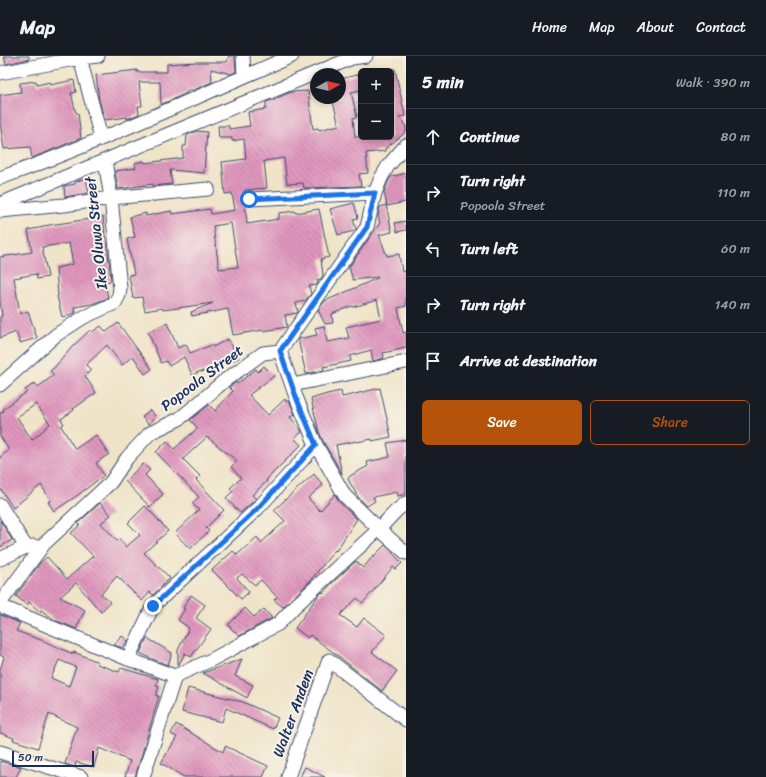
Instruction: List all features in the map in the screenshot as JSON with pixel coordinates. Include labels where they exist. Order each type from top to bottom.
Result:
[{"type":"street","points":[[0,73],[98,56]]},
{"type":"street","points":[[243,56],[244,76]]},
{"type":"street","points":[[0,178],[45,162],[292,56]]},
{"type":"street","points":[[0,204],[352,58],[366,56]]},
{"type":"street","points":[[80,58],[101,138]]},
{"type":"street","points":[[406,144],[388,166],[381,178],[375,193],[367,227],[280,351],[292,386],[316,445],[345,496],[406,553]]},
{"type":"street","name":"Ike Oluwa Street","points":[[0,385],[56,335],[84,317],[115,303],[119,295],[120,288],[111,198],[105,161]]},
{"type":"street","points":[[0,211],[64,205],[111,198],[208,189]]},
{"type":"street","points":[[249,199],[375,193]]},
{"type":"street","name":"Popoola Street","points":[[0,604],[44,544],[111,482],[127,458],[150,433],[179,419],[224,380],[263,353],[280,351]]},
{"type":"street","points":[[292,386],[406,362]]},
{"type":"street","points":[[128,659],[153,606],[258,508],[316,445]]},
{"type":"street","points":[[0,604],[128,659],[175,676],[211,660],[278,624],[293,608],[406,503]]},
{"type":"street","points":[[0,505],[26,547]]},
{"type":"street","points":[[0,559],[26,547],[44,544]]},
{"type":"street","name":"Walter Andem","points":[[288,777],[329,660],[406,720]]},
{"type":"street","points":[[143,777],[175,676]]},
{"type":"street","points":[[0,752],[81,777]]},
{"type":"building","points":[[4,56],[29,56],[29,59],[6,64]]},
{"type":"building","points":[[229,56],[235,56],[236,72],[231,74],[211,69],[212,82],[194,90],[187,90],[187,93],[162,104],[160,82],[139,82],[142,106],[138,106],[139,114],[127,119],[127,117],[105,120],[99,100],[96,75],[137,70],[137,72],[167,72],[167,64],[227,62]]},
{"type":"building","points":[[395,69],[405,116],[399,117],[406,127],[406,132],[385,149],[385,151],[366,153],[368,173],[359,174],[361,186],[304,188],[303,183],[287,184],[284,158],[264,161],[267,188],[245,190],[243,192],[241,200],[245,205],[247,224],[279,219],[279,213],[295,211],[296,213],[319,209],[329,257],[321,259],[323,275],[321,279],[317,280],[318,283],[316,285],[309,286],[311,294],[305,301],[296,303],[298,312],[285,315],[287,327],[233,335],[228,309],[192,316],[191,312],[213,303],[145,311],[142,297],[133,298],[129,275],[134,274],[127,239],[135,237],[130,217],[146,213],[146,216],[171,211],[172,214],[210,209],[211,214],[235,210],[232,193],[225,194],[222,162],[246,159],[244,139],[232,141],[232,138],[219,138],[218,126],[229,126],[229,129],[250,126],[248,112],[266,109],[266,102],[275,100],[291,92],[308,91],[313,129],[318,128],[319,130],[339,125],[334,104],[346,104],[346,78],[358,75],[358,91],[351,92],[357,117],[353,118],[355,137],[358,137],[358,140],[394,140]],"holes":[[[231,223],[238,267],[219,269],[213,226]]]},
{"type":"building","points":[[74,80],[76,92],[71,93],[76,113],[78,113],[81,138],[32,158],[30,147],[4,149],[0,123],[0,95],[21,92],[20,83],[36,81],[37,85],[50,82],[50,85]]},
{"type":"building","points":[[197,131],[207,132],[204,173],[170,170],[172,184],[153,186],[153,184],[118,189],[115,171],[136,168],[135,163],[144,161],[145,163],[183,158],[183,146],[186,146],[187,135]]},
{"type":"building","points":[[406,173],[406,202],[387,206],[384,192],[388,182],[391,177]]},
{"type":"building","points":[[86,178],[89,193],[65,197],[64,186],[75,184],[75,182]]},
{"type":"building","points":[[354,203],[358,218],[353,219],[356,229],[354,231],[338,235],[330,209]]},
{"type":"building","points":[[386,205],[392,232],[379,235],[387,256],[399,254],[402,272],[406,271],[406,306],[398,308],[403,333],[406,332],[406,348],[383,353],[384,358],[373,361],[371,350],[350,356],[351,361],[323,367],[324,370],[306,374],[298,339],[317,335],[315,328],[324,326],[327,342],[349,338],[346,327],[381,319],[377,300],[353,307],[352,306],[332,314],[333,323],[325,324],[318,310],[325,301],[378,278],[353,280],[349,267],[380,223],[378,216],[380,207]]},
{"type":"building","points":[[103,217],[111,281],[105,282],[108,298],[92,304],[74,307],[75,313],[62,317],[57,296],[56,268],[73,264],[69,243],[42,247],[48,277],[37,279],[36,274],[14,278],[20,314],[28,311],[37,338],[20,343],[16,332],[0,338],[0,317],[2,316],[0,300],[0,257],[32,252],[28,230],[44,227],[43,226]]},
{"type":"building","points":[[406,221],[406,230],[397,232],[395,223]]},
{"type":"building","points":[[118,323],[152,369],[145,374],[133,356],[122,365],[107,345],[86,365],[91,370],[85,376],[96,393],[61,419],[64,424],[61,426],[75,449],[96,435],[109,454],[96,463],[104,475],[54,511],[48,502],[51,501],[41,485],[13,508],[0,488],[0,457],[9,450],[0,436],[0,413],[4,411],[3,409],[27,392],[25,390],[35,383],[38,387],[54,375],[50,371],[90,330],[92,332],[101,326],[106,332]],"holes":[[[36,404],[50,424],[32,440],[17,417]]]},
{"type":"building","points":[[167,323],[178,348],[186,344],[190,353],[212,345],[213,347],[228,339],[239,358],[192,375],[184,357],[169,366],[166,361],[161,363],[148,332]]},
{"type":"building","points":[[264,366],[274,376],[249,395],[268,415],[285,399],[286,402],[289,400],[295,414],[290,417],[302,432],[294,438],[301,445],[252,495],[256,499],[240,513],[226,498],[233,491],[230,488],[241,478],[231,467],[237,461],[207,437],[183,459],[200,476],[196,480],[224,510],[206,528],[209,531],[190,549],[175,533],[199,510],[192,503],[199,497],[156,452],[167,441],[174,449],[198,428],[190,420],[209,405],[215,411],[233,391],[229,387],[236,382],[237,384],[256,369],[258,372]]},
{"type":"building","points":[[380,388],[391,437],[372,441],[372,439],[336,445],[342,474],[319,432],[311,399],[341,391],[342,397]]},
{"type":"building","points":[[150,410],[156,417],[148,424],[142,417]]},
{"type":"building","points":[[406,440],[406,494],[398,496],[397,492],[373,497],[375,501],[367,506],[358,497],[348,479],[350,476],[368,466],[367,462],[390,457],[387,443]]},
{"type":"building","points":[[143,464],[150,470],[145,475],[163,494],[150,507],[125,481]]},
{"type":"building","points":[[314,474],[323,485],[308,498],[320,511],[335,494],[339,502],[357,519],[336,551],[335,550],[310,581],[283,607],[274,600],[277,597],[261,580],[255,585],[242,574],[237,578],[249,592],[241,599],[212,570],[233,551],[237,555],[257,537],[261,543],[285,521],[274,510]]},
{"type":"building","points":[[100,503],[111,515],[101,523],[117,541],[119,539],[126,547],[140,535],[128,523],[145,506],[153,514],[168,531],[144,553],[170,578],[153,595],[150,592],[142,601],[117,576],[101,594],[110,602],[101,612],[76,583],[60,597],[85,610],[76,629],[55,620],[41,610],[40,612],[29,602],[27,605],[16,596],[40,563],[47,557],[67,579],[93,556],[71,533],[80,525],[78,523]]},
{"type":"building","points":[[0,520],[12,540],[0,547]]},
{"type":"building","points":[[385,545],[402,563],[396,569],[393,567],[363,603],[357,598],[340,615],[357,627],[364,618],[386,635],[372,652],[397,671],[382,691],[310,635],[308,638],[295,628],[322,592],[323,593],[356,561],[363,568]]},
{"type":"building","points":[[191,595],[205,605],[196,618],[211,629],[191,657],[185,653],[178,666],[178,650],[189,628],[178,620]]},
{"type":"building","points":[[245,608],[254,617],[264,609],[272,618],[239,636],[228,625]]},
{"type":"building","points":[[0,615],[20,623],[16,631],[44,641],[73,654],[74,652],[98,662],[97,664],[119,672],[121,668],[158,679],[156,685],[159,686],[156,696],[159,696],[135,777],[125,777],[130,761],[99,748],[94,767],[76,762],[75,767],[65,764],[77,727],[49,714],[38,748],[13,740],[14,738],[0,733],[0,670],[4,657],[0,655]],"holes":[[[59,660],[76,667],[69,686],[51,678]]]},
{"type":"building","points":[[122,636],[128,641],[122,648],[114,645]]},
{"type":"building","points":[[147,638],[172,653],[168,665],[140,653]]},
{"type":"building","points":[[242,659],[235,676],[253,685],[247,698],[203,673]]},
{"type":"building","points":[[188,688],[243,702],[278,718],[273,729],[226,708],[222,722],[182,712]]},
{"type":"building","points":[[176,724],[223,752],[225,746],[268,766],[263,777],[184,777],[161,763],[177,737],[171,734]]},
{"type":"building","points":[[0,761],[21,767],[16,777],[0,777]]},
{"type":"building","points":[[305,767],[325,777],[300,777]]},
{"type":"route","points":[[153,606],[258,508],[316,445],[296,397],[280,351],[367,227],[375,193],[249,199]]}]
